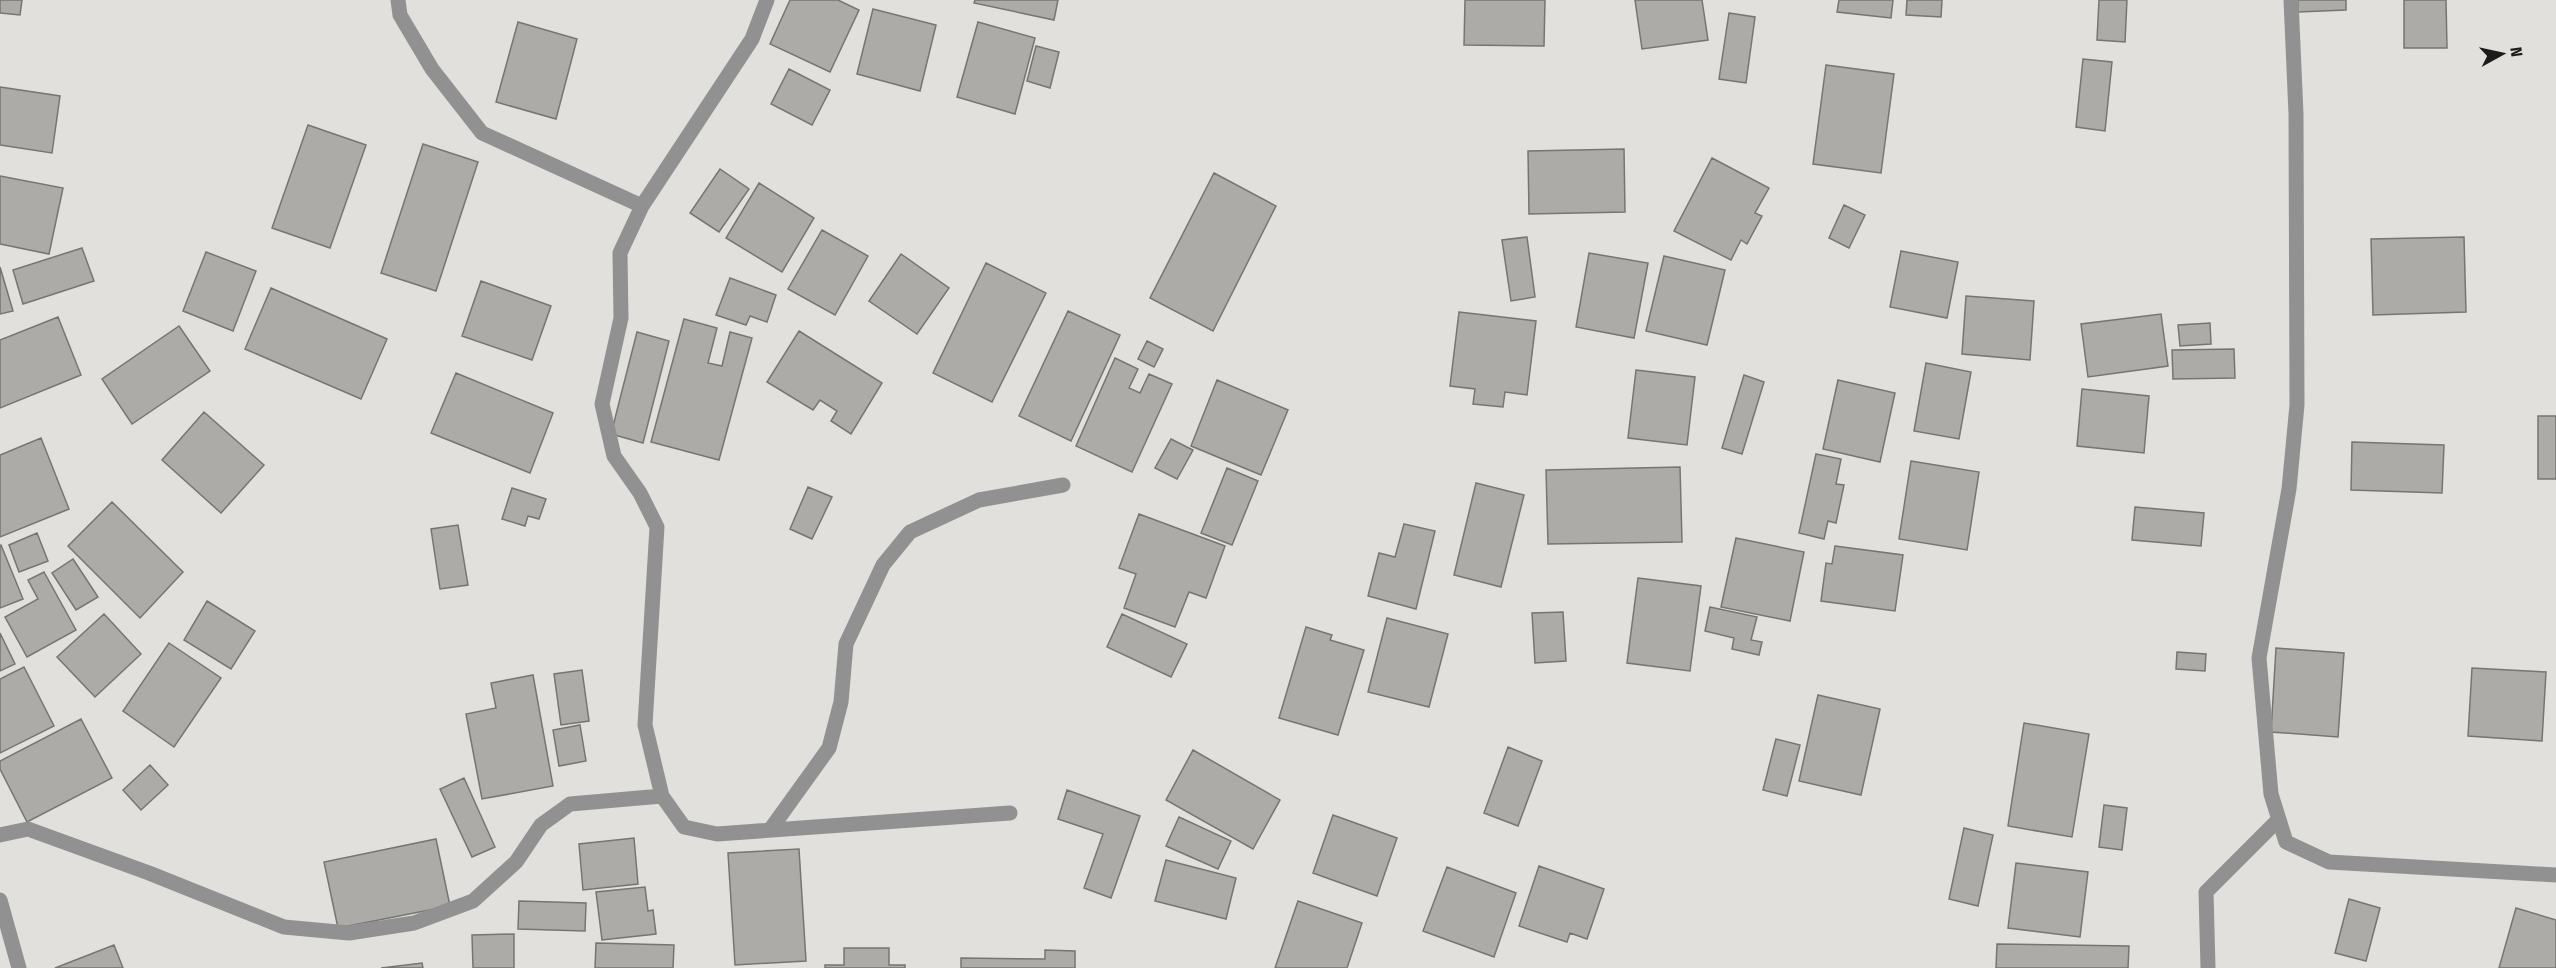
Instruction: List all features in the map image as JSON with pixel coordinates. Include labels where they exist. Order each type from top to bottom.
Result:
[{"type":"street","points":[[398,0],[400,15],[432,69],[482,133],[642,206]]},
{"type":"street","points":[[767,0],[752,39],[642,206],[620,253],[621,318],[602,404],[614,456],[639,493],[657,527],[645,726],[662,796],[684,827],[717,834],[1010,813]]},
{"type":"street","points":[[2291,0],[2296,114],[2297,405],[2286,510],[2259,658],[2271,794],[2286,842],[2329,862],[2556,875]]},
{"type":"street","points":[[770,830],[829,748],[840,702],[846,644],[884,566],[910,532],[979,500],[1063,485]]},
{"type":"street","points":[[0,835],[28,830],[148,873],[284,927],[349,933],[414,923],[473,900],[516,862],[542,825],[570,804],[662,796]]},
{"type":"street","points":[[2208,968],[2206,892],[2279,819]]},
{"type":"street","points":[[0,900],[19,968]]},
{"type":"building","points":[[0,0],[22,0],[20,15],[0,13]]},
{"type":"building","points":[[790,0],[838,0],[859,10],[830,72],[770,44]]},
{"type":"building","points":[[975,0],[1058,0],[1054,20],[974,3]]},
{"type":"building","points":[[1465,0],[1545,0],[1544,46],[1464,45]]},
{"type":"building","points":[[1635,0],[1702,0],[1708,40],[1642,49]]},
{"type":"building","points":[[1839,0],[1893,0],[1891,18],[1837,12]]},
{"type":"building","points":[[1907,0],[1942,0],[1941,17],[1906,15]]},
{"type":"building","points":[[2099,0],[2127,0],[2125,42],[2097,40]]},
{"type":"building","points":[[2298,0],[2346,0],[2346,10],[2298,12]]},
{"type":"building","points":[[2404,0],[2446,0],[2447,48],[2404,48]]},
{"type":"building","points":[[873,9],[936,25],[920,91],[857,74]]},
{"type":"building","points":[[1729,13],[1755,17],[1746,83],[1719,79]]},
{"type":"building","points":[[518,22],[577,39],[556,119],[496,102]]},
{"type":"building","points":[[978,22],[1035,38],[1015,114],[957,97]]},
{"type":"building","points":[[1036,46],[1059,52],[1050,88],[1027,81]]},
{"type":"building","points":[[2083,59],[2112,62],[2105,131],[2076,127]]},
{"type":"building","points":[[1826,65],[1894,74],[1881,173],[1813,164]]},
{"type":"building","points":[[789,69],[830,90],[812,125],[771,104]]},
{"type":"building","points":[[0,87],[60,96],[52,153],[0,145]]},
{"type":"building","points":[[308,125],[366,145],[330,248],[272,228]]},
{"type":"building","points":[[423,144],[478,162],[436,291],[381,273]]},
{"type":"building","points":[[1624,149],[1625,212],[1529,214],[1528,151]]},
{"type":"building","points":[[1712,158],[1769,188],[1755,213],[1762,216],[1747,244],[1741,240],[1731,260],[1674,231]]},
{"type":"building","points":[[720,169],[749,189],[719,232],[690,213]]},
{"type":"building","points":[[1214,173],[1276,206],[1213,331],[1150,298]]},
{"type":"building","points":[[0,176],[63,188],[49,254],[0,244]]},
{"type":"building","points":[[759,183],[814,218],[782,272],[726,238]]},
{"type":"building","points":[[1844,205],[1865,215],[1849,248],[1829,238]]},
{"type":"building","points":[[822,230],[868,256],[835,315],[788,289]]},
{"type":"building","points":[[1527,237],[1535,297],[1511,301],[1502,240]]},
{"type":"building","points":[[2464,237],[2466,312],[2373,315],[2371,239]]},
{"type":"building","points":[[82,248],[94,281],[23,304],[13,270]]},
{"type":"building","points":[[1901,251],[1958,262],[1947,318],[1890,307]]},
{"type":"building","points":[[206,252],[256,271],[233,331],[183,311]]},
{"type":"building","points":[[1589,253],[1648,263],[1634,338],[1576,327]]},
{"type":"building","points":[[901,254],[949,288],[917,334],[869,301]]},
{"type":"building","points":[[1664,256],[1725,270],[1707,345],[1646,331]]},
{"type":"building","points":[[986,263],[1046,293],[992,402],[933,373]]},
{"type":"building","points":[[0,267],[13,311],[0,314]]},
{"type":"building","points":[[730,278],[776,295],[767,322],[750,316],[746,325],[716,315]]},
{"type":"building","points":[[481,281],[551,306],[532,360],[462,336]]},
{"type":"building","points":[[271,288],[387,339],[361,399],[245,349]]},
{"type":"building","points":[[1966,296],[2034,301],[2030,360],[1962,354]]},
{"type":"building","points":[[1068,311],[1120,335],[1071,441],[1019,416]]},
{"type":"building","points":[[1459,312],[1536,321],[1527,395],[1505,392],[1503,407],[1473,404],[1475,389],[1450,386]]},
{"type":"building","points":[[2161,314],[2168,366],[2088,377],[2081,324]]},
{"type":"building","points":[[58,317],[81,375],[0,408],[0,340]]},
{"type":"building","points":[[684,319],[717,328],[708,363],[722,366],[730,332],[752,338],[719,460],[651,442]]},
{"type":"building","points":[[2210,323],[2211,344],[2180,346],[2178,325]]},
{"type":"building","points":[[179,326],[210,371],[132,424],[102,379]]},
{"type":"building","points":[[799,331],[882,383],[851,434],[831,421],[837,411],[820,400],[813,410],[767,382]]},
{"type":"building","points":[[637,332],[669,341],[643,443],[611,434]]},
{"type":"building","points":[[1147,341],[1163,349],[1154,367],[1138,359]]},
{"type":"building","points":[[2234,349],[2235,378],[2173,379],[2172,350]]},
{"type":"building","points":[[1115,358],[1138,369],[1129,388],[1140,393],[1149,374],[1172,384],[1132,472],[1076,446]]},
{"type":"building","points":[[1926,363],[1971,372],[1959,439],[1914,431]]},
{"type":"building","points":[[1636,370],[1695,377],[1687,445],[1628,438]]},
{"type":"building","points":[[456,373],[553,413],[530,473],[431,433]]},
{"type":"building","points":[[1744,375],[1764,382],[1742,454],[1722,448]]},
{"type":"building","points":[[1217,380],[1288,410],[1261,475],[1191,446]]},
{"type":"building","points":[[1838,380],[1895,393],[1880,462],[1823,449]]},
{"type":"building","points":[[2082,389],[2149,396],[2144,453],[2077,446]]},
{"type":"building","points":[[204,412],[264,465],[221,513],[162,460]]},
{"type":"building","points":[[2538,416],[2556,416],[2556,479],[2538,479]]},
{"type":"building","points":[[41,438],[69,509],[0,537],[0,455]]},
{"type":"building","points":[[1171,439],[1193,450],[1177,479],[1155,468]]},
{"type":"building","points":[[2352,442],[2444,445],[2442,493],[2351,490]]},
{"type":"building","points":[[1816,454],[1841,459],[1836,484],[1844,485],[1836,523],[1828,521],[1824,539],[1799,533]]},
{"type":"building","points":[[1911,461],[1979,472],[1967,550],[1899,539]]},
{"type":"building","points":[[1680,467],[1682,542],[1548,544],[1546,470]]},
{"type":"building","points":[[1227,468],[1258,481],[1232,545],[1201,533]]},
{"type":"building","points":[[1476,483],[1524,495],[1501,587],[1454,575]]},
{"type":"building","points":[[808,487],[832,497],[812,539],[790,529]]},
{"type":"building","points":[[512,488],[546,499],[539,519],[528,516],[525,526],[502,519]]},
{"type":"building","points":[[112,502],[183,572],[140,618],[68,546]]},
{"type":"building","points":[[2135,507],[2204,513],[2201,546],[2132,540]]},
{"type":"building","points":[[1139,514],[1225,546],[1206,598],[1189,592],[1175,627],[1124,608],[1136,574],[1119,568]]},
{"type":"building","points":[[1404,524],[1435,531],[1416,609],[1368,596],[1379,553],[1395,557]]},
{"type":"building","points":[[458,525],[468,585],[440,589],[431,529]]},
{"type":"building","points":[[37,533],[48,561],[19,572],[9,545]]},
{"type":"building","points":[[1736,538],[1804,552],[1790,621],[1721,607]]},
{"type":"building","points":[[0,546],[23,599],[0,608]]},
{"type":"building","points":[[1835,546],[1903,555],[1895,611],[1821,601],[1826,563],[1832,564]]},
{"type":"building","points":[[73,559],[98,597],[76,610],[52,573]]},
{"type":"building","points":[[44,572],[76,630],[27,657],[5,617],[38,599],[28,580]]},
{"type":"building","points":[[1638,578],[1701,586],[1690,671],[1627,663]]},
{"type":"building","points":[[207,601],[255,631],[231,669],[184,640]]},
{"type":"building","points":[[1710,607],[1757,617],[1751,640],[1762,642],[1759,655],[1732,649],[1734,638],[1705,631]]},
{"type":"building","points":[[1563,612],[1566,661],[1535,663],[1532,613]]},
{"type":"building","points":[[104,614],[141,654],[95,697],[57,657]]},
{"type":"building","points":[[1122,614],[1187,644],[1171,677],[1107,647]]},
{"type":"building","points":[[1387,618],[1448,634],[1429,707],[1368,692]]},
{"type":"building","points":[[1306,627],[1332,635],[1330,640],[1364,650],[1338,735],[1279,718]]},
{"type":"building","points":[[0,633],[15,664],[0,671]]},
{"type":"building","points":[[169,643],[221,678],[174,747],[123,711]]},
{"type":"building","points":[[2276,648],[2344,653],[2338,737],[2271,732]]},
{"type":"building","points":[[2177,652],[2206,654],[2205,671],[2176,669]]},
{"type":"building","points":[[24,667],[54,726],[0,753],[0,679]]},
{"type":"building","points":[[2472,668],[2546,672],[2542,741],[2468,736]]},
{"type":"building","points":[[582,670],[589,721],[561,725],[554,674]]},
{"type":"building","points":[[533,675],[553,786],[482,799],[466,714],[496,708],[491,683]]},
{"type":"building","points":[[1818,695],[1880,709],[1861,795],[1799,781]]},
{"type":"building","points":[[81,719],[112,778],[27,822],[0,769],[0,761]]},
{"type":"building","points":[[2024,723],[2089,734],[2072,837],[2008,826]]},
{"type":"building","points":[[580,725],[586,761],[559,766],[553,730]]},
{"type":"building","points":[[1776,739],[1800,745],[1787,796],[1763,790]]},
{"type":"building","points":[[1508,747],[1542,761],[1518,826],[1484,813]]},
{"type":"building","points":[[1193,750],[1280,800],[1253,849],[1166,800]]},
{"type":"building","points":[[150,765],[168,785],[141,810],[123,790]]},
{"type":"building","points":[[464,778],[495,847],[472,857],[440,789]]},
{"type":"building","points":[[1067,790],[1140,816],[1111,898],[1084,888],[1103,834],[1058,819]]},
{"type":"building","points":[[2104,805],[2127,808],[2122,850],[2099,847]]},
{"type":"building","points":[[1333,815],[1397,838],[1377,896],[1313,873]]},
{"type":"building","points":[[1179,817],[1231,841],[1218,869],[1166,846]]},
{"type":"building","points":[[1964,828],[1993,835],[1978,906],[1949,899]]},
{"type":"building","points":[[634,838],[638,884],[583,890],[579,844]]},
{"type":"building","points":[[436,839],[450,906],[338,928],[324,862]]},
{"type":"building","points":[[799,849],[806,961],[735,965],[728,853]]},
{"type":"building","points":[[1166,860],[1236,878],[1226,919],[1155,901]]},
{"type":"building","points":[[2016,863],[2088,872],[2080,937],[2008,928]]},
{"type":"building","points":[[1539,866],[1604,889],[1587,939],[1570,933],[1567,942],[1519,926]]},
{"type":"building","points":[[1447,867],[1516,893],[1494,957],[1423,931]]},
{"type":"building","points":[[645,887],[648,911],[653,910],[656,934],[602,940],[596,892]]},
{"type":"building","points":[[2349,899],[2380,908],[2366,961],[2335,953]]},
{"type":"building","points":[[519,901],[586,903],[585,931],[518,929]]},
{"type":"building","points":[[1298,901],[1362,923],[1347,968],[1275,968]]},
{"type":"building","points":[[2516,908],[2556,920],[2556,968],[2499,968]]},
{"type":"building","points":[[514,934],[514,968],[473,968],[472,935]]},
{"type":"building","points":[[596,943],[674,945],[673,968],[595,968]]},
{"type":"building","points":[[1997,944],[2129,946],[2128,968],[1996,968]]},
{"type":"building","points":[[114,945],[123,968],[55,968]]},
{"type":"building","points":[[844,948],[889,948],[889,965],[905,965],[905,968],[825,968],[825,965],[844,965]]},
{"type":"building","points":[[1045,950],[1075,951],[1075,968],[961,968],[961,958],[1045,959]]},
{"type":"building","points":[[422,963],[423,968],[381,968]]}]
